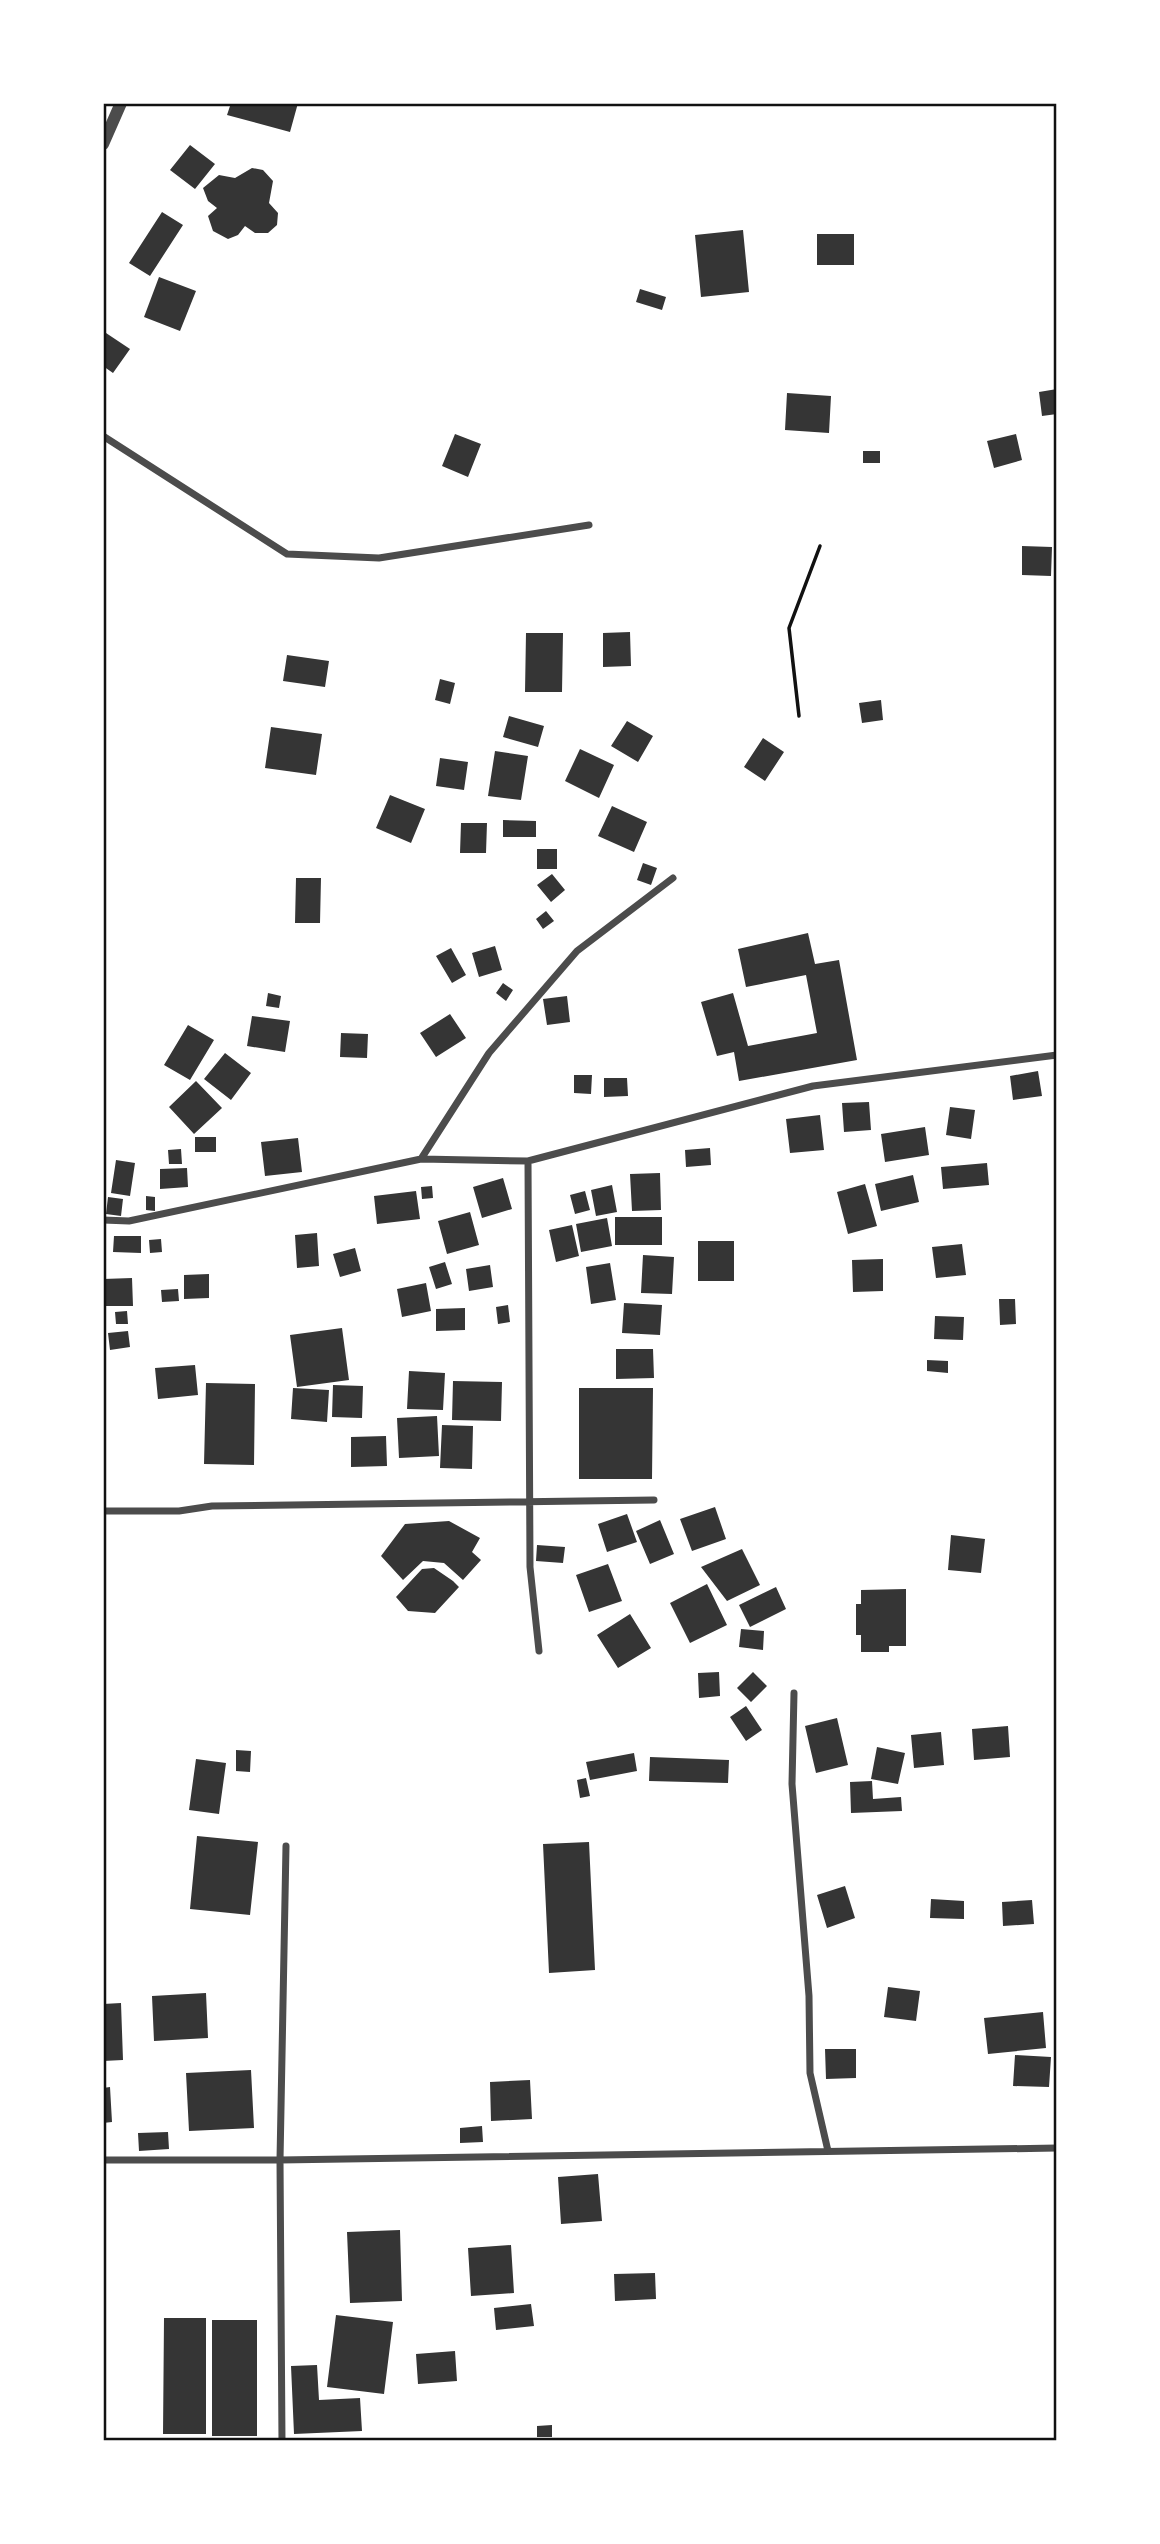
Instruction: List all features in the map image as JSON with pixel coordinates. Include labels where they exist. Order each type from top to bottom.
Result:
[{"type":"street","points":[[103,144],[121,103]]},
{"type":"street","points":[[103,436],[287,554],[379,558],[589,525]]},
{"type":"street","points":[[421,1159],[489,1053],[577,951],[673,878]]},
{"type":"street","points":[[103,1220],[129,1221],[421,1159],[528,1161],[813,1086],[1057,1055]]},
{"type":"street","points":[[528,1161],[530,1567],[539,1651]]},
{"type":"street","points":[[103,1511],[179,1511],[212,1506],[654,1500]]},
{"type":"street","points":[[794,1693],[792,1784],[809,1996],[810,2073],[828,2151]]},
{"type":"street","points":[[282,2441],[280,2160],[286,1846]]},
{"type":"street","points":[[103,2160],[280,2160],[1057,2148]]},
{"type":"path","points":[[799,716],[789,628],[820,546]]},
{"type":"building","points":[[231,103],[298,103],[290,132],[227,115]]},
{"type":"building","points":[[190,145],[215,164],[195,189],[170,170]]},
{"type":"building","points":[[252,168],[263,170],[273,181],[269,203],[278,213],[277,225],[268,233],[255,233],[245,226],[238,235],[228,239],[213,231],[208,216],[217,208],[208,201],[203,188],[219,175],[235,178]]},
{"type":"building","points":[[162,212],[183,225],[150,276],[129,263]]},
{"type":"building","points":[[743,230],[749,292],[701,297],[695,235]]},
{"type":"building","points":[[817,234],[854,234],[854,265],[817,265]]},
{"type":"building","points":[[159,277],[196,291],[180,331],[144,317]]},
{"type":"building","points":[[640,289],[666,297],[662,310],[636,302]]},
{"type":"building","points":[[103,331],[130,349],[113,373],[103,366]]},
{"type":"building","points":[[1057,389],[1057,414],[1042,416],[1039,392]]},
{"type":"building","points":[[787,393],[831,396],[829,433],[785,430]]},
{"type":"building","points":[[455,434],[481,444],[468,477],[442,466]]},
{"type":"building","points":[[1016,434],[1022,460],[994,468],[987,441]]},
{"type":"building","points":[[863,451],[880,451],[880,463],[863,463]]},
{"type":"building","points":[[1022,546],[1052,547],[1051,576],[1022,575]]},
{"type":"building","points":[[630,632],[631,666],[603,667],[603,633]]},
{"type":"building","points":[[526,633],[563,633],[562,692],[525,692]]},
{"type":"building","points":[[287,655],[329,661],[325,687],[283,681]]},
{"type":"building","points":[[440,679],[455,683],[450,704],[435,700]]},
{"type":"building","points":[[881,700],[883,720],[862,723],[859,703]]},
{"type":"building","points":[[509,716],[544,726],[538,747],[503,737]]},
{"type":"building","points":[[627,721],[653,736],[638,762],[611,746]]},
{"type":"building","points":[[271,727],[322,734],[316,775],[265,768]]},
{"type":"building","points":[[763,738],[784,752],[765,781],[744,767]]},
{"type":"building","points":[[580,749],[614,765],[599,798],[565,781]]},
{"type":"building","points":[[495,751],[528,756],[521,800],[488,796]]},
{"type":"building","points":[[440,758],[468,762],[464,790],[436,786]]},
{"type":"building","points":[[390,795],[425,809],[411,843],[376,828]]},
{"type":"building","points":[[612,806],[647,822],[634,852],[598,836]]},
{"type":"building","points":[[503,820],[536,821],[536,837],[503,837]]},
{"type":"building","points":[[461,823],[487,823],[486,853],[460,853]]},
{"type":"building","points":[[537,849],[557,849],[557,869],[537,869]]},
{"type":"building","points":[[643,863],[657,868],[651,885],[637,880]]},
{"type":"building","points":[[552,874],[565,890],[551,902],[537,885]]},
{"type":"building","points":[[296,878],[321,878],[320,923],[295,923]]},
{"type":"building","points":[[546,911],[554,921],[543,929],[536,919]]},
{"type":"building","points":[[808,933],[815,964],[839,960],[857,1060],[739,1081],[734,1052],[717,1056],[701,1002],[733,993],[748,1046],[817,1033],[806,975],[746,987],[738,949]]},
{"type":"building","points":[[495,946],[502,970],[479,977],[472,953]]},
{"type":"building","points":[[451,948],[466,975],[452,983],[436,956]]},
{"type":"building","points":[[503,983],[513,990],[506,1001],[496,993]]},
{"type":"building","points":[[268,993],[281,996],[279,1008],[266,1006]]},
{"type":"building","points":[[567,996],[570,1022],[547,1025],[543,999]]},
{"type":"building","points":[[450,1014],[466,1038],[436,1057],[420,1033]]},
{"type":"building","points":[[252,1016],[290,1021],[285,1052],[247,1046]]},
{"type":"building","points":[[188,1025],[214,1040],[190,1080],[164,1065]]},
{"type":"building","points":[[341,1033],[368,1034],[367,1058],[340,1057]]},
{"type":"building","points":[[225,1053],[251,1073],[231,1100],[204,1079]]},
{"type":"building","points":[[1038,1071],[1042,1096],[1013,1100],[1010,1076]]},
{"type":"building","points":[[574,1075],[592,1075],[591,1094],[574,1093]]},
{"type":"building","points":[[604,1078],[627,1078],[628,1096],[604,1097]]},
{"type":"building","points":[[196,1081],[222,1108],[194,1134],[169,1107]]},
{"type":"building","points":[[869,1102],[871,1130],[844,1132],[842,1103]]},
{"type":"building","points":[[950,1107],[975,1110],[971,1139],[946,1135]]},
{"type":"building","points":[[820,1115],[824,1150],[790,1153],[786,1119]]},
{"type":"building","points":[[925,1127],[929,1155],[885,1162],[881,1134]]},
{"type":"building","points":[[195,1137],[216,1137],[216,1152],[195,1152]]},
{"type":"building","points":[[298,1138],[302,1172],[265,1176],[261,1142]]},
{"type":"building","points":[[710,1148],[711,1165],[686,1167],[685,1150]]},
{"type":"building","points":[[181,1149],[182,1164],[169,1164],[168,1150]]},
{"type":"building","points":[[116,1160],[135,1163],[130,1196],[111,1193]]},
{"type":"building","points":[[987,1163],[989,1185],[943,1189],[941,1167]]},
{"type":"building","points":[[187,1168],[188,1187],[160,1189],[160,1169]]},
{"type":"building","points":[[660,1173],[661,1210],[632,1211],[630,1174]]},
{"type":"building","points":[[913,1175],[919,1202],[881,1211],[875,1184]]},
{"type":"building","points":[[503,1178],[512,1209],[482,1218],[473,1187]]},
{"type":"building","points":[[865,1184],[877,1226],[848,1234],[837,1192]]},
{"type":"building","points":[[612,1185],[617,1212],[596,1216],[591,1190]]},
{"type":"building","points":[[432,1186],[433,1198],[422,1199],[421,1187]]},
{"type":"building","points":[[416,1191],[420,1219],[377,1224],[374,1196]]},
{"type":"building","points":[[585,1191],[590,1210],[575,1214],[570,1195]]},
{"type":"building","points":[[146,1196],[155,1197],[155,1211],[146,1210]]},
{"type":"building","points":[[108,1197],[123,1199],[121,1216],[106,1214]]},
{"type":"building","points":[[470,1212],[479,1245],[447,1254],[438,1221]]},
{"type":"building","points":[[615,1217],[662,1217],[662,1245],[615,1245]]},
{"type":"building","points":[[607,1218],[612,1246],[581,1252],[576,1224]]},
{"type":"building","points":[[572,1225],[579,1256],[556,1262],[549,1230]]},
{"type":"building","points":[[317,1233],[319,1266],[297,1268],[295,1235]]},
{"type":"building","points":[[114,1236],[141,1236],[141,1253],[113,1252]]},
{"type":"building","points":[[161,1239],[162,1252],[150,1253],[149,1240]]},
{"type":"building","points":[[698,1241],[734,1241],[734,1281],[698,1281]]},
{"type":"building","points":[[962,1244],[966,1275],[936,1278],[932,1247]]},
{"type":"building","points":[[355,1248],[361,1271],[340,1277],[333,1254]]},
{"type":"building","points":[[643,1255],[674,1257],[672,1294],[641,1293]]},
{"type":"building","points":[[883,1259],[883,1291],[853,1292],[852,1260]]},
{"type":"building","points":[[445,1262],[452,1284],[436,1289],[429,1267]]},
{"type":"building","points":[[610,1263],[616,1300],[591,1304],[586,1267]]},
{"type":"building","points":[[490,1265],[493,1287],[469,1291],[466,1269]]},
{"type":"building","points":[[209,1274],[209,1298],[184,1299],[184,1275]]},
{"type":"building","points":[[132,1278],[133,1306],[104,1306],[103,1279]]},
{"type":"building","points":[[426,1283],[431,1311],[402,1317],[397,1289]]},
{"type":"building","points":[[178,1289],[179,1301],[162,1302],[161,1290]]},
{"type":"building","points":[[999,1299],[1015,1299],[1016,1324],[1000,1325]]},
{"type":"building","points":[[624,1303],[662,1305],[660,1335],[622,1333]]},
{"type":"building","points":[[508,1305],[510,1322],[498,1324],[496,1307]]},
{"type":"building","points":[[465,1308],[465,1330],[436,1331],[436,1309]]},
{"type":"building","points":[[127,1311],[128,1324],[116,1324],[115,1312]]},
{"type":"building","points":[[935,1316],[964,1317],[963,1340],[934,1339]]},
{"type":"building","points":[[342,1328],[349,1380],[297,1387],[290,1335]]},
{"type":"building","points":[[128,1331],[130,1347],[110,1350],[108,1333]]},
{"type":"building","points":[[616,1349],[653,1349],[654,1378],[616,1379]]},
{"type":"building","points":[[927,1360],[948,1361],[948,1373],[927,1371]]},
{"type":"building","points":[[195,1365],[198,1395],[158,1399],[155,1368]]},
{"type":"building","points":[[409,1371],[445,1373],[443,1410],[407,1409]]},
{"type":"building","points":[[453,1381],[502,1382],[501,1421],[452,1420]]},
{"type":"building","points":[[206,1383],[255,1384],[254,1465],[204,1464]]},
{"type":"building","points":[[333,1385],[363,1386],[362,1418],[332,1417]]},
{"type":"building","points":[[293,1388],[329,1390],[327,1422],[291,1419]]},
{"type":"building","points":[[579,1388],[653,1388],[652,1479],[579,1479]]},
{"type":"building","points":[[437,1416],[439,1456],[399,1458],[397,1418]]},
{"type":"building","points":[[442,1425],[473,1426],[472,1469],[440,1468]]},
{"type":"building","points":[[386,1436],[387,1466],[351,1467],[351,1437]]},
{"type":"building","points":[[715,1507],[726,1539],[692,1551],[680,1519]]},
{"type":"building","points":[[627,1514],[637,1542],[607,1552],[598,1524]]},
{"type":"building","points":[[660,1520],[674,1554],[650,1564],[636,1531]]},
{"type":"building","points":[[449,1521],[480,1538],[472,1552],[481,1560],[463,1580],[444,1563],[423,1561],[403,1580],[381,1556],[405,1524]]},
{"type":"building","points":[[951,1535],[985,1539],[981,1573],[948,1570]]},
{"type":"building","points":[[537,1545],[565,1547],[563,1563],[536,1561]]},
{"type":"building","points":[[742,1549],[760,1585],[727,1601],[701,1567]]},
{"type":"building","points":[[608,1564],[622,1601],[589,1612],[576,1575]]},
{"type":"building","points":[[434,1568],[459,1587],[435,1613],[408,1611],[396,1597],[422,1569]]},
{"type":"building","points":[[707,1584],[727,1625],[690,1643],[670,1603]]},
{"type":"building","points":[[776,1587],[786,1609],[750,1627],[739,1605]]},
{"type":"building","points":[[906,1589],[906,1646],[889,1646],[889,1652],[861,1652],[861,1635],[856,1635],[856,1604],[861,1604],[861,1590]]},
{"type":"building","points":[[630,1614],[651,1648],[618,1668],[597,1635]]},
{"type":"building","points":[[741,1629],[764,1631],[763,1650],[739,1647]]},
{"type":"building","points":[[719,1672],[720,1696],[699,1698],[698,1673]]},
{"type":"building","points":[[753,1672],[767,1686],[751,1702],[737,1688]]},
{"type":"building","points":[[746,1706],[762,1730],[746,1741],[730,1717]]},
{"type":"building","points":[[837,1718],[848,1765],[816,1773],[805,1726]]},
{"type":"building","points":[[1008,1726],[1010,1757],[974,1760],[972,1729]]},
{"type":"building","points":[[941,1732],[944,1765],[914,1768],[911,1735]]},
{"type":"building","points":[[877,1747],[905,1753],[898,1784],[871,1779]]},
{"type":"building","points":[[236,1750],[251,1751],[250,1772],[236,1771]]},
{"type":"building","points":[[634,1753],[637,1771],[590,1780],[586,1762]]},
{"type":"building","points":[[650,1757],[729,1760],[728,1783],[649,1781]]},
{"type":"building","points":[[196,1759],[226,1763],[219,1814],[189,1810]]},
{"type":"building","points":[[586,1778],[590,1796],[580,1798],[577,1780]]},
{"type":"building","points":[[872,1781],[873,1799],[901,1797],[902,1811],[851,1813],[850,1782]]},
{"type":"building","points":[[197,1836],[258,1842],[250,1915],[190,1909]]},
{"type":"building","points":[[589,1842],[595,1970],[549,1973],[543,1844]]},
{"type":"building","points":[[845,1886],[855,1918],[827,1928],[817,1895]]},
{"type":"building","points":[[931,1899],[964,1901],[964,1919],[930,1918]]},
{"type":"building","points":[[1032,1900],[1034,1924],[1003,1926],[1002,1902]]},
{"type":"building","points":[[888,1987],[920,1991],[916,2021],[884,2017]]},
{"type":"building","points":[[206,1993],[208,2038],[154,2041],[152,1996]]},
{"type":"building","points":[[121,2003],[123,2060],[103,2061],[103,2004]]},
{"type":"building","points":[[1043,2012],[1046,2048],[988,2054],[984,2018]]},
{"type":"building","points":[[825,2049],[856,2049],[856,2078],[826,2079]]},
{"type":"building","points":[[1015,2055],[1051,2057],[1049,2087],[1013,2086]]},
{"type":"building","points":[[251,2070],[254,2128],[189,2131],[186,2073]]},
{"type":"building","points":[[530,2080],[532,2119],[491,2121],[490,2082]]},
{"type":"building","points":[[110,2087],[112,2122],[103,2123],[103,2088]]},
{"type":"building","points":[[482,2126],[483,2142],[460,2143],[460,2128]]},
{"type":"building","points":[[168,2132],[169,2149],[139,2151],[138,2133]]},
{"type":"building","points":[[598,2174],[602,2221],[561,2224],[558,2177]]},
{"type":"building","points":[[400,2230],[402,2301],[350,2303],[347,2232]]},
{"type":"building","points":[[511,2245],[514,2293],[471,2296],[468,2248]]},
{"type":"building","points":[[655,2273],[656,2299],[615,2301],[614,2274]]},
{"type":"building","points":[[531,2304],[534,2326],[496,2330],[494,2308]]},
{"type":"building","points":[[336,2315],[393,2322],[384,2394],[327,2387]]},
{"type":"building","points":[[164,2318],[206,2318],[206,2434],[163,2434]]},
{"type":"building","points":[[212,2320],[257,2320],[257,2436],[212,2436]]},
{"type":"building","points":[[455,2351],[457,2381],[418,2384],[416,2354]]},
{"type":"building","points":[[317,2365],[319,2400],[360,2398],[362,2431],[294,2434],[291,2366]]},
{"type":"building","points":[[552,2425],[552,2437],[537,2437],[537,2426]]}]
